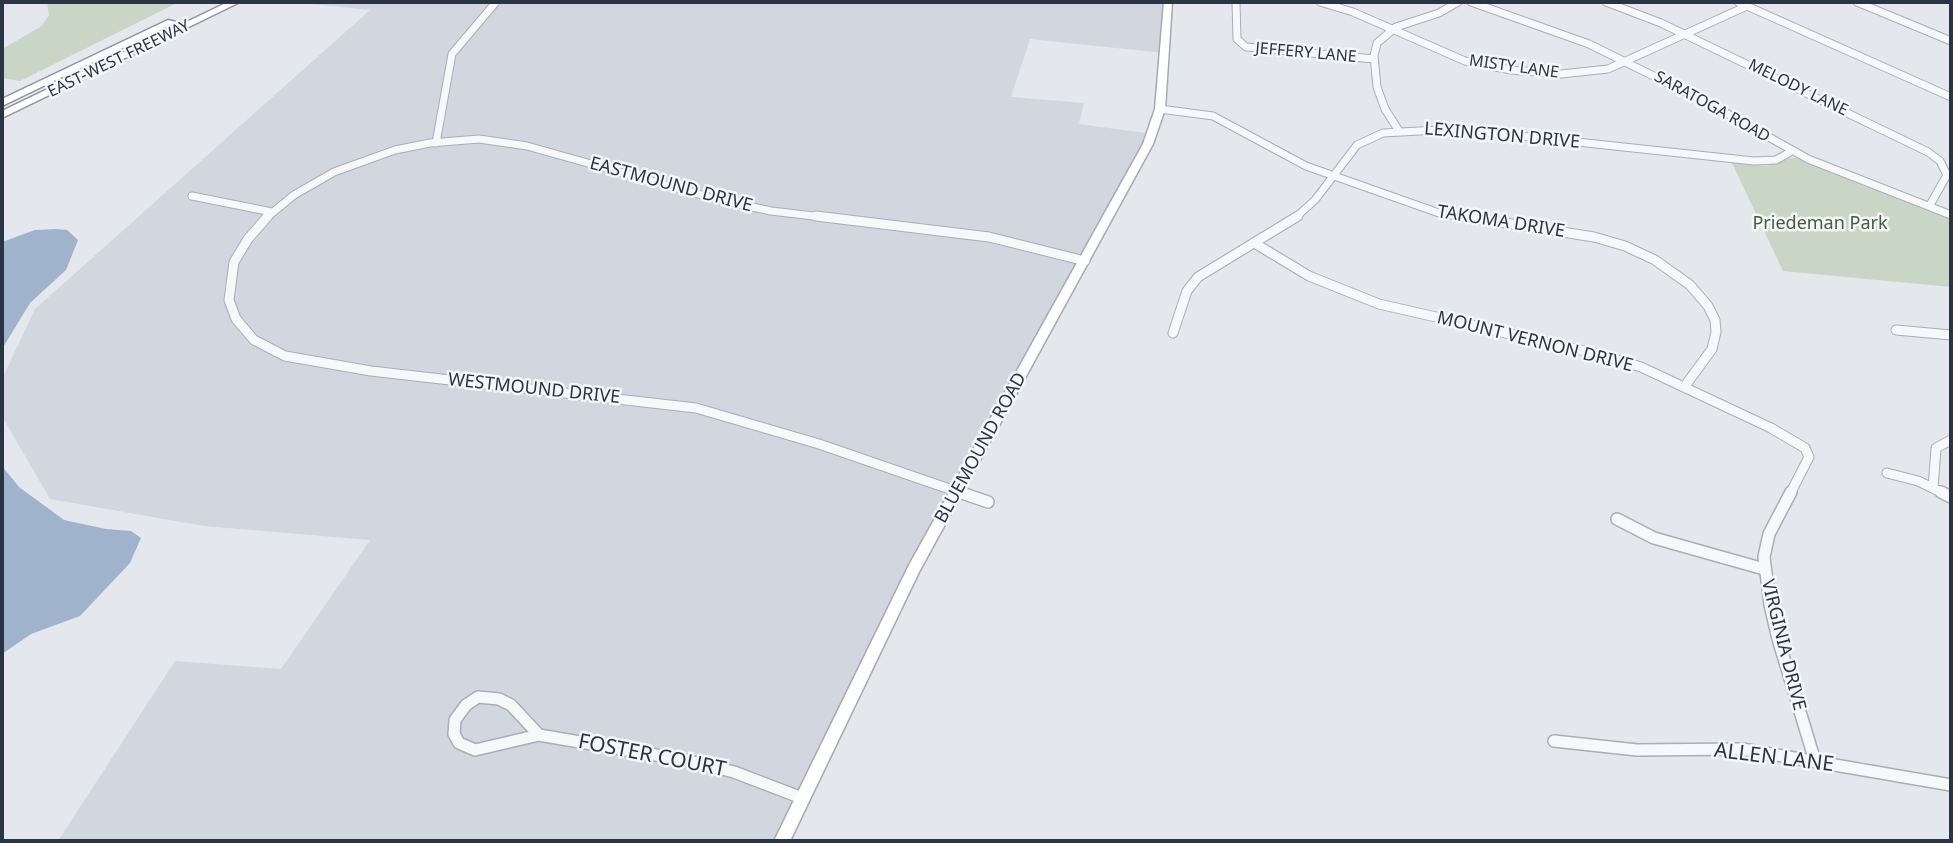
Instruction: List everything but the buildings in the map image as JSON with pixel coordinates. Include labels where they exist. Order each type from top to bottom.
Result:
[{"type":"highway","name":"EAST-WEST FREEWAY","points":[[2,103],[214,2]]},
{"type":"highway","name":"EAST-WEST FREEWAY","points":[[2,115],[235,2]]},
{"type":"main road","name":"BLUEMOUND ROAD","points":[[782,841],[914,569],[1143,155],[1160,108],[1168,2]]},
{"type":"street","points":[[436,143],[452,54],[496,2]]},
{"type":"street","name":"JEFFERY LANE","points":[[1236,2],[1237,39],[1246,47],[1374,59]]},
{"type":"street","name":"MISTY LANE","points":[[1320,2],[1353,12],[1455,58],[1511,70],[1580,74],[1604,71],[1627,62],[1747,6]]},
{"type":"street","points":[[1399,131],[1382,103],[1374,59],[1377,43],[1392,29],[1439,13],[1458,2]]},
{"type":"street","name":"SARATOGA ROAD","points":[[1471,2],[1574,38],[1627,62],[1792,151],[1951,215]]},
{"type":"street","name":"MELODY LANE","points":[[1606,2],[1686,34],[1934,155],[1947,175],[1930,205]]},
{"type":"street","points":[[1738,2],[1951,97]]},
{"type":"street","points":[[1857,2],[1951,41]]},
{"type":"street","name":"TAKOMA DRIVE","points":[[1160,108],[1202,113],[1221,119],[1295,161],[1439,214],[1594,237],[1625,246],[1654,260],[1690,285],[1708,306],[1715,320],[1716,341],[1685,386]]},
{"type":"street","name":"LEXINGTON DRIVE","points":[[1173,333],[1192,284],[1214,267],[1256,244],[1307,209],[1351,150],[1362,141],[1399,131],[1456,129],[1754,161],[1776,160],[1792,151]]},
{"type":"street","name":"EASTMOUND DRIVE","points":[[272,212],[302,189],[334,172],[395,150],[479,139],[525,145],[741,205],[811,217],[989,237],[1085,261]]},
{"type":"street","points":[[192,196],[272,212]]},
{"type":"street","name":"WESTMOUND DRIVE","points":[[272,212],[256,228],[239,252],[231,278],[229,300],[236,319],[246,333],[275,352],[318,364],[693,408],[753,423],[988,502]]},
{"type":"street","name":"MOUNT VERNON DRIVE","points":[[1256,244],[1329,285],[1379,304],[1598,354],[1641,367],[1791,439],[1809,453]]},
{"type":"street","points":[[1896,330],[1951,335]]},
{"type":"street","points":[[1933,488],[1936,448],[1951,440]]},
{"type":"street","name":"VIRGINIA DRIVE","points":[[1809,453],[1798,481],[1769,534],[1765,546],[1765,569],[1782,657],[1815,761]]},
{"type":"street","points":[[1887,473],[1933,488],[1951,497]]},
{"type":"street","points":[[1617,519],[1654,538],[1765,569]]},
{"type":"street","name":"FOSTER COURT","points":[[539,735],[511,705],[499,699],[478,697],[466,705],[455,720],[454,734],[459,743],[475,750],[539,735],[698,763],[734,772],[802,799]]},
{"type":"street","name":"ALLEN LANE","points":[[1554,741],[1637,750],[1733,748],[1951,785]]},
{"type":"shaded area","points":[[292,2],[1169,2],[1164,53],[1030,39],[1011,97],[1084,103],[1079,124],[1153,134],[956,491],[782,841],[58,841],[175,661],[281,669],[370,540],[204,526],[50,499],[2,416],[2,379],[35,309],[370,10]]},
{"type":"green space","points":[[47,2],[179,2],[20,81],[2,78],[2,49],[42,26],[49,15]]},
{"type":"green space","name":"Priedeman Park","points":[[1797,158],[1951,219],[1951,287],[1783,271],[1732,163],[1767,166]]},
{"type":"water","points":[[35,230],[67,230],[78,240],[66,270],[30,303],[2,349],[2,242]]},
{"type":"water","points":[[2,466],[19,487],[64,520],[131,531],[141,538],[130,563],[80,616],[31,634],[2,654]]}]
